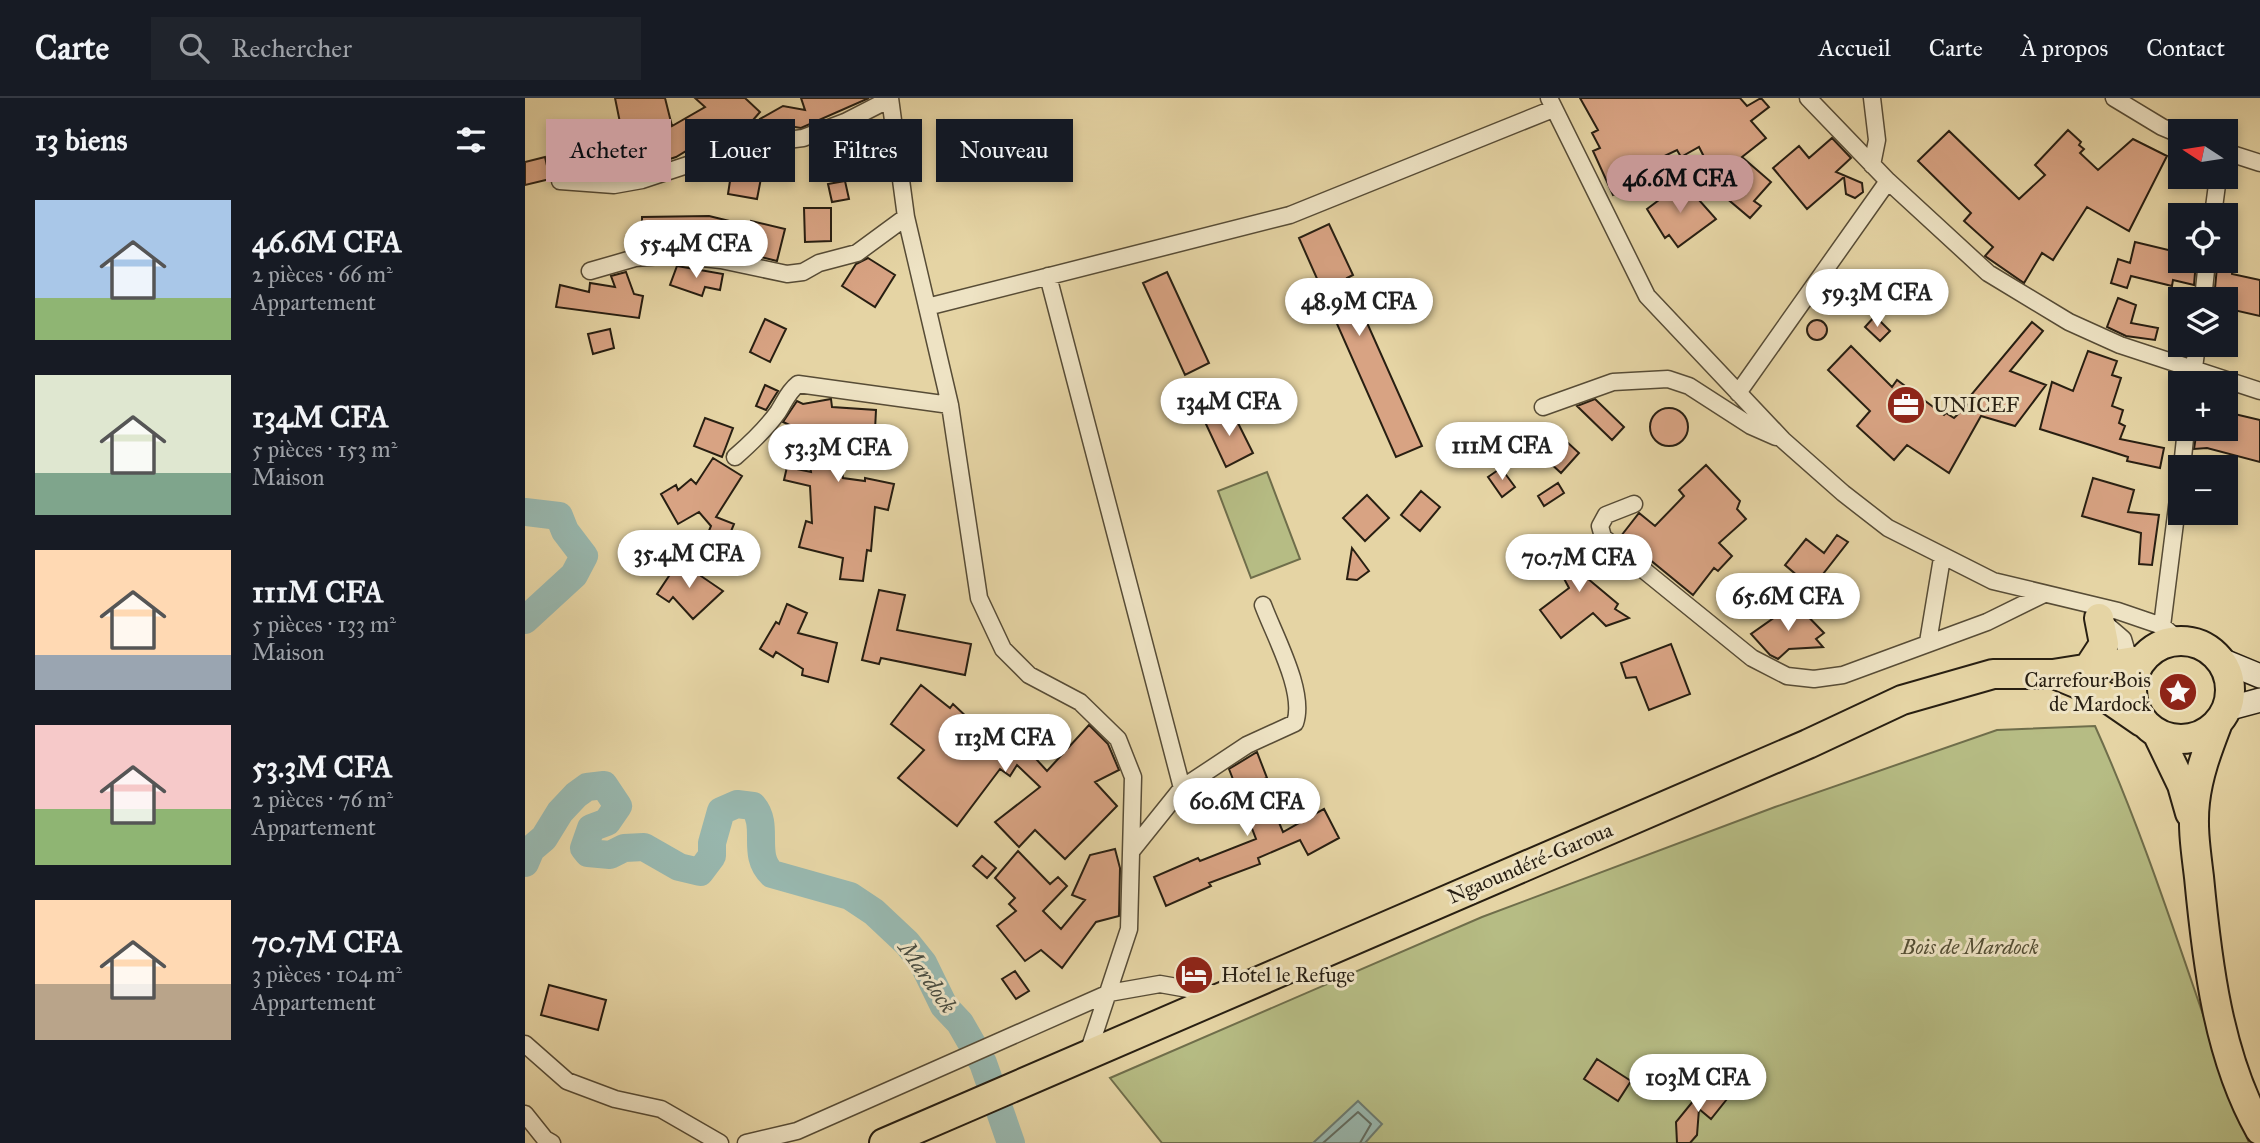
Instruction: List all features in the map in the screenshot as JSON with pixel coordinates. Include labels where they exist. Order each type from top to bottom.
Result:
[{"type":"highway","points":[[2087,670],[2104,644],[2089,610]]},
{"type":"highway","points":[[2194,826],[2197,784],[2230,692],[2228,674],[2219,659],[2201,645],[2170,633],[2136,661],[2131,691],[2134,708],[2150,729],[2182,785],[2194,826],[2209,959],[2228,1048],[2248,1110],[2260,1130]]},
{"type":"highway","name":"Ngaoundéré-Garoua","points":[[884,1143],[1808,744],[1902,700],[1993,674],[2053,674],[2136,661]]},
{"type":"highway","name":"Ngaoundéré-Garoua","points":[[2053,674],[2100,693],[2150,729]]},
{"type":"highway","points":[[2150,729],[2179,741],[2199,737],[2222,717]]},
{"type":"main road","points":[[2219,659],[2260,677]]},
{"type":"main road","points":[[2222,717],[2260,700]]},
{"type":"street","points":[[1808,98],[1888,181],[1999,280],[2069,323],[2179,371]]},
{"type":"street","points":[[1872,98],[1877,140],[1872,165]]},
{"type":"street","points":[[2115,98],[2168,130]]},
{"type":"street","points":[[671,170],[748,145],[803,138],[845,122],[890,99],[906,218],[950,405],[979,598],[1003,649],[1029,676],[1080,702],[1118,739],[1133,777],[1129,929],[1088,1054]]},
{"type":"street","points":[[927,307],[1290,215],[1551,103],[1647,296],[1783,440],[1888,528],[1942,558],[1993,581],[2044,594],[2089,610],[2118,611],[2170,633],[2178,525]]},
{"type":"street","points":[[2238,156],[2260,163]]},
{"type":"street","points":[[1738,393],[1888,181]]},
{"type":"street","points":[[574,182],[614,185],[631,182]]},
{"type":"street","points":[[590,271],[635,258],[674,255],[721,260],[787,274],[803,272],[819,263],[857,253],[906,218]]},
{"type":"street","points":[[1048,276],[1182,788]]},
{"type":"street","points":[[1543,407],[1613,382],[1668,379],[1689,386],[1751,425],[1783,440]]},
{"type":"street","points":[[735,457],[761,433],[789,392],[798,384],[950,405]]},
{"type":"street","points":[[2238,386],[2260,391]]},
{"type":"street","points":[[1634,504],[1606,515],[1600,526],[1603,537],[1752,658],[1787,676],[1814,680],[1843,675],[1987,622],[2044,594]]},
{"type":"street","points":[[1928,642],[1942,558]]},
{"type":"street","points":[[1133,849],[1182,788],[1247,745],[1295,723],[1299,712],[1297,695],[1263,605]]},
{"type":"street","points":[[2089,610],[2123,639],[2136,661]]},
{"type":"street","points":[[746,1143],[797,1131],[1109,993],[1160,984],[1222,995]]},
{"type":"street","points":[[525,1044],[567,1081],[615,1099],[661,1109],[720,1143]]},
{"type":"street","points":[[525,1114],[544,1139],[552,1143]]},
{"type":"green space","points":[[1267,472],[1300,559],[1251,578],[1218,491]]},
{"type":"green space","name":"Bois de Mardock","points":[[2095,726],[2157,881],[2249,1143],[1162,1143],[1110,1078],[1482,917],[1775,807],[1997,730]]},
{"type":"water","points":[[1358,1101],[1382,1124],[1365,1143],[1313,1143]]},
{"type":"building","points":[[615,98],[665,98],[670,119],[619,119]]},
{"type":"building","points":[[695,98],[745,98],[760,112],[754,119],[685,119],[685,152],[671,159],[671,122],[672,126],[705,107]]},
{"type":"building","points":[[801,98],[869,98],[821,119],[809,119],[809,124],[801,128],[795,127],[795,119],[760,119],[783,106],[805,110]]},
{"type":"building","points":[[1580,98],[1740,98],[1747,106],[1761,98],[1769,107],[1751,121],[1766,138],[1742,157],[1771,182],[1754,201],[1761,206],[1750,218],[1724,196],[1699,147],[1681,157],[1677,150],[1624,175],[1630,187],[1613,195],[1593,151],[1600,148],[1592,133],[1598,130]]},
{"type":"building","points":[[2068,130],[2081,142],[2079,145],[2084,149],[2080,153],[2098,170],[2133,139],[2167,156],[2129,231],[2087,207],[2053,260],[2042,253],[2024,283],[1985,256],[1993,247],[1964,221],[1971,213],[1918,161],[1949,131],[2019,199],[2045,175],[2035,165]]},
{"type":"building","points":[[1832,138],[1851,158],[1836,172],[1862,183],[1863,192],[1855,198],[1846,194],[1844,177],[1807,209],[1773,168],[1799,146],[1809,158]]},
{"type":"building","points":[[545,157],[546,180],[525,185],[525,162]]},
{"type":"building","points":[[730,182],[760,182],[757,199],[728,194]]},
{"type":"building","points":[[845,182],[849,199],[832,202],[828,184]]},
{"type":"building","points":[[1683,182],[1716,219],[1678,247],[1669,235],[1665,238],[1647,209]]},
{"type":"building","points":[[804,208],[831,208],[831,241],[805,242]]},
{"type":"building","points":[[709,216],[750,226],[751,221],[785,229],[777,261],[693,240],[693,246],[642,246],[642,217]]},
{"type":"building","points":[[1329,224],[1353,275],[1347,278],[1422,446],[1396,457],[1299,238]]},
{"type":"building","points":[[2135,242],[2168,250],[2168,273],[2195,273],[2194,285],[2173,280],[2172,286],[2131,276],[2127,288],[2111,283],[2118,259],[2130,263]]},
{"type":"building","points":[[868,258],[895,275],[875,307],[842,286],[856,264]]},
{"type":"building","points":[[677,266],[723,274],[720,290],[705,287],[702,296],[670,285]]},
{"type":"building","points":[[626,272],[634,294],[643,296],[639,318],[556,307],[560,285],[589,292],[590,283],[615,287],[611,276]]},
{"type":"building","points":[[1167,272],[1209,363],[1185,375],[1143,283]]},
{"type":"building","points":[[2216,273],[2232,273],[2260,280],[2260,316],[2238,311],[2238,287],[2215,287]]},
{"type":"building","points":[[2118,298],[2136,305],[2131,323],[2158,328],[2155,340],[2126,336],[2107,327]]},
{"type":"building","points":[[1875,316],[1890,331],[1880,341],[1865,327]]},
{"type":"building","points":[[765,319],[786,329],[770,362],[750,352]]},
{"type":"building","points":[[1817,320],[1824,323],[1827,330],[1824,337],[1817,340],[1810,337],[1807,330],[1810,323]]},
{"type":"building","points":[[2032,322],[2043,331],[2010,371],[2046,385],[2015,426],[1981,416],[1949,473],[1907,445],[1894,460],[1857,426],[1870,411],[1828,370],[1851,346],[1892,387],[1897,380],[1944,415],[1946,413],[1954,418],[1975,398],[1971,395]]},
{"type":"building","points":[[610,329],[614,348],[593,354],[588,334]]},
{"type":"building","points":[[2088,351],[2117,361],[2112,375],[2121,378],[2112,406],[2123,410],[2119,423],[2125,426],[2120,439],[2164,448],[2160,468],[2127,461],[2128,457],[2040,429],[2052,382],[2073,391]]},
{"type":"building","points":[[765,385],[778,391],[766,410],[756,406]]},
{"type":"building","points":[[831,399],[832,407],[876,410],[874,450],[839,447],[843,478],[865,481],[865,478],[894,484],[888,510],[875,507],[871,551],[867,550],[863,581],[840,579],[843,558],[799,547],[806,521],[812,523],[810,486],[784,480],[787,467],[811,472],[805,432],[783,422],[797,401],[803,404]]},
{"type":"building","points":[[1595,399],[1624,427],[1612,440],[1577,406]]},
{"type":"building","points":[[1669,408],[1683,413],[1688,427],[1683,441],[1669,446],[1655,441],[1650,427],[1655,413]]},
{"type":"building","points":[[1231,409],[1253,453],[1226,467],[1205,422]]},
{"type":"building","points":[[2238,415],[2260,420],[2260,462],[2207,448],[2194,449],[2195,441],[2238,441]]},
{"type":"building","points":[[705,418],[733,428],[722,457],[694,446]]},
{"type":"building","points":[[1554,430],[1579,453],[1561,473],[1536,450]]},
{"type":"building","points":[[713,458],[742,476],[716,517],[734,524],[725,546],[738,544],[741,561],[717,565],[715,572],[708,533],[711,526],[699,512],[678,524],[661,494],[676,485],[678,490],[691,479],[696,484]]},
{"type":"building","points":[[1706,465],[1740,501],[1737,509],[1746,519],[1719,543],[1732,556],[1718,571],[1714,568],[1693,595],[1621,536],[1639,513],[1655,526],[1684,496],[1679,490]]},
{"type":"building","points":[[1501,468],[1515,487],[1502,497],[1488,477]]},
{"type":"building","points":[[2093,478],[2134,490],[2128,512],[2159,515],[2152,565],[2139,564],[2141,533],[2082,516]]},
{"type":"building","points":[[1558,483],[1564,493],[1544,506],[1538,496]]},
{"type":"building","points":[[1421,491],[1440,507],[1420,531],[1401,515]]},
{"type":"building","points":[[1367,495],[1389,518],[1365,541],[1343,518]]},
{"type":"building","points":[[1837,535],[1848,542],[1812,588],[1785,565],[1806,539],[1824,553]]},
{"type":"building","points":[[1583,539],[1596,565],[1581,573],[1618,604],[1615,609],[1629,618],[1606,626],[1593,613],[1561,638],[1540,610],[1569,588],[1552,556]]},
{"type":"building","points":[[1352,548],[1369,571],[1357,580],[1347,579]]},
{"type":"building","points":[[679,561],[723,591],[693,619],[673,597],[669,602],[657,594]]},
{"type":"building","points":[[879,590],[905,595],[897,630],[971,644],[965,675],[881,658],[879,664],[862,660]]},
{"type":"building","points":[[1795,603],[1824,633],[1816,639],[1823,647],[1789,649],[1778,659],[1770,655],[1751,634]]},
{"type":"building","points":[[787,604],[807,613],[798,633],[837,643],[828,682],[802,675],[803,669],[776,652],[773,657],[760,649],[776,622],[779,624]]},
{"type":"building","points":[[1671,644],[1690,694],[1649,710],[1636,677],[1626,678],[1621,663]]},
{"type":"building","points":[[921,685],[950,708],[953,704],[989,738],[995,729],[1027,749],[1047,771],[1089,725],[1108,744],[1119,770],[1095,782],[1117,806],[1065,859],[1035,830],[1019,847],[995,822],[1040,787],[1017,765],[1010,776],[1000,769],[957,826],[898,778],[924,750],[891,724]]},
{"type":"building","points":[[1257,752],[1267,778],[1261,780],[1283,832],[1324,809],[1339,838],[1308,855],[1300,840],[1258,858],[1260,864],[1209,883],[1211,886],[1166,906],[1154,877],[1198,858],[1200,861],[1256,839],[1229,769]]},
{"type":"building","points":[[1115,849],[1120,868],[1119,916],[1096,922],[1062,968],[1041,950],[1025,961],[997,926],[1016,911],[1009,904],[1015,898],[995,878],[1018,851],[1050,884],[1058,877],[1067,886],[1043,911],[1061,929],[1085,900],[1072,895],[1090,855]]},
{"type":"building","points":[[982,856],[996,868],[987,878],[973,866]]},
{"type":"building","points":[[1015,971],[1029,991],[1016,999],[1002,979]]},
{"type":"building","points":[[549,985],[606,1000],[598,1030],[541,1015]]},
{"type":"building","points":[[1597,1059],[1631,1081],[1618,1101],[1584,1079]]},
{"type":"building","points":[[1707,1084],[1727,1099],[1711,1119],[1699,1109],[1697,1135],[1690,1143],[1677,1143],[1676,1122]]},
{"type":"waterway","name":"Mardock","points":[[525,512],[559,516],[565,531],[584,556],[574,575],[525,620]]},
{"type":"waterway","name":"Mardock","points":[[525,863],[531,849],[544,838],[560,812],[587,787],[604,785],[618,806],[607,822],[591,828],[584,848],[588,853],[610,855],[624,848],[644,847],[679,867],[700,872],[712,856],[712,843],[721,811],[737,804],[753,806],[760,822],[763,858],[772,874],[850,896],[874,912],[907,943],[923,963],[944,1006],[960,1023],[983,1063],[1011,1143]]},
{"type":"place","name":"UNICEF","points":[[1906,405]]},
{"type":"place","name":"Carrefour Bois de Mardock","points":[[2178,692]]},
{"type":"place","name":"Hotel le Refuge","points":[[1194,975]]}]
